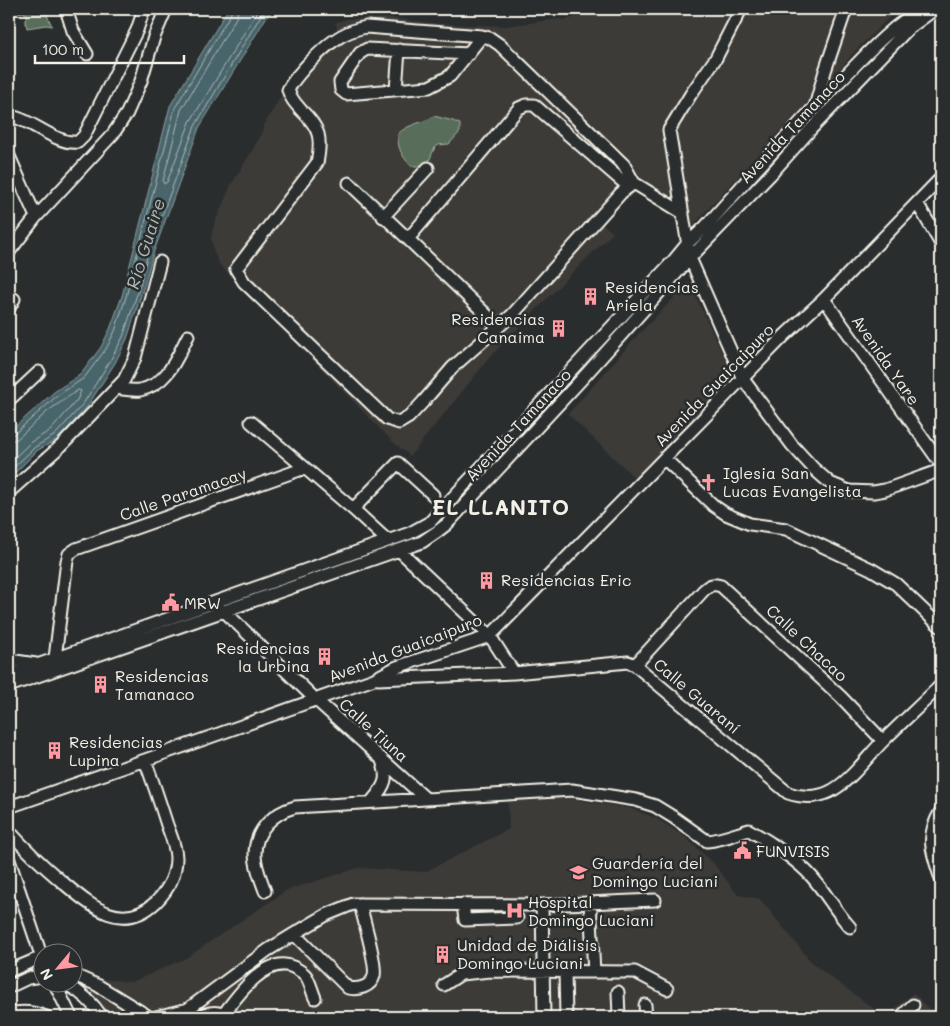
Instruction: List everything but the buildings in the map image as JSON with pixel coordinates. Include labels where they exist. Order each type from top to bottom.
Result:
[{"type":"street","points":[[66,9],[74,31],[87,54]]},
{"type":"street","points":[[9,116],[19,118],[65,142],[78,142],[84,136],[137,30],[144,9]]},
{"type":"street","points":[[9,263],[11,249],[36,217],[113,134],[127,113],[141,81],[154,37],[166,9]]},
{"type":"street","points":[[742,9],[716,58],[668,130],[690,258],[743,379],[806,461],[830,483],[850,491],[874,492],[902,485],[941,470]]},
{"type":"street","points":[[816,105],[825,71],[846,9]]},
{"type":"street","name":"Avenida Tamanaco","points":[[9,686],[420,528],[441,511],[816,105],[886,36],[923,9]]},
{"type":"street","name":"Avenida Tamanaco","points":[[9,675],[55,658],[422,542],[447,524],[580,381],[690,258],[879,58],[909,28],[935,9]]},
{"type":"street","points":[[366,27],[490,38],[500,45],[624,165],[632,185],[621,193],[513,314],[453,367],[423,402],[399,423],[387,418],[244,282],[236,269],[318,163],[320,145],[318,131],[312,121],[291,99],[288,90],[292,82],[327,44],[354,29],[366,27]]},
{"type":"street","points":[[469,54],[367,49],[360,53],[340,82],[341,90],[346,94],[429,87],[450,76],[469,54],[482,36]]},
{"type":"street","points":[[396,90],[399,50]]},
{"type":"street","points":[[408,239],[519,108],[526,105],[534,105],[632,185],[683,213]]},
{"type":"street","points":[[9,156],[36,217]]},
{"type":"street","points":[[383,217],[428,168]]},
{"type":"street","name":"Avenida Guaicaipuro","points":[[9,807],[374,679],[397,667],[490,636],[784,336],[824,300],[941,178]]},
{"type":"street","points":[[349,183],[498,326]]},
{"type":"street","points":[[917,203],[941,244]]},
{"type":"street","points":[[9,492],[62,445],[124,380],[135,358],[160,262]]},
{"type":"street","name":"Avenida Yare","points":[[824,300],[941,464]]},
{"type":"street","points":[[116,388],[139,390],[156,384],[171,371],[188,336]]},
{"type":"street","points":[[9,400],[40,372]]},
{"type":"street","points":[[251,422],[354,509],[388,541]]},
{"type":"street","points":[[665,459],[714,506],[726,514],[750,524],[786,529],[871,569],[896,584],[941,627]]},
{"type":"street","points":[[354,509],[398,463],[433,495]]},
{"type":"street","name":"Calle Paramacay","points":[[55,658],[67,561],[69,554],[76,548],[305,468]]},
{"type":"street","points":[[400,550],[490,636],[514,673]]},
{"type":"street","name":"Calle Chacao","points":[[636,665],[703,591],[709,585],[716,584],[721,586],[841,697],[883,741]]},
{"type":"street","name":"Calle Tiuna","points":[[220,606],[316,699],[426,798]]},
{"type":"street","points":[[9,660],[37,664]]},
{"type":"street","name":"Calle Guaraní","points":[[374,679],[514,673],[628,662],[636,665],[788,794],[797,796],[818,796],[842,784],[883,741],[941,686]]},
{"type":"street","points":[[372,801],[384,784],[386,774],[380,757]]},
{"type":"street","points":[[9,831],[29,854],[90,905],[111,915],[129,916],[148,908],[163,894],[171,881],[176,864],[174,844],[145,760]]},
{"type":"street","points":[[265,891],[256,865],[256,848],[261,832],[276,814],[283,810],[295,807],[372,801],[572,790],[636,800],[655,806],[707,841],[720,840],[730,835],[750,830],[781,850],[811,876],[850,928]]},
{"type":"street","points":[[941,810],[934,824],[931,838],[931,851],[941,879]]},
{"type":"street","points":[[9,860],[37,944]]},
{"type":"street","points":[[82,978],[97,985],[148,1017],[188,1008],[268,950],[339,908],[353,904],[542,905],[655,900]]},
{"type":"street","points":[[590,903],[594,972]]},
{"type":"street","points":[[294,934],[348,988],[361,988],[370,982],[374,976],[374,970],[360,904]]},
{"type":"street","points":[[463,904],[465,920],[517,918]]},
{"type":"street","points":[[542,905],[544,1017]]},
{"type":"street","points":[[9,971],[32,962]]},
{"type":"street","points":[[193,1005],[198,1017],[214,1012],[224,1016],[247,986],[269,968],[278,964],[296,968],[305,975],[315,998]]},
{"type":"street","points":[[444,985],[461,974],[490,971],[636,972],[667,989]]},
{"type":"street","points":[[565,971],[566,1017]]},
{"type":"street","points":[[9,987],[32,977]]},
{"type":"street","points":[[618,992],[619,1017]]},
{"type":"street","points":[[61,994],[71,1017]]},
{"type":"street","points":[[80,994],[96,1008],[102,1017]]},
{"type":"street","points":[[645,1004],[646,1017]]},
{"type":"street","points":[[901,1017],[913,1005]]},
{"type":"street","points":[[9,1014],[19,1012],[46,1017]]},
{"type":"shaded area","points":[[592,9],[898,9],[853,53],[839,71],[778,133],[686,233],[659,202],[644,193],[633,194],[622,199],[601,222],[613,233],[490,357],[410,456],[392,441],[220,265],[214,253],[211,237],[214,225],[231,185],[252,151],[262,133],[264,125],[284,91],[339,33],[335,23],[347,19],[389,18],[440,24],[506,26],[558,19],[566,20]]},
{"type":"shaded area","points":[[689,282],[733,376],[637,480],[568,414],[637,336]]},
{"type":"shaded area","name":"Hospital Domingo Luciani","points":[[571,793],[582,801],[629,808],[656,818],[685,837],[713,863],[738,895],[760,899],[813,964],[885,1017],[92,1017],[92,978],[132,982],[186,958],[287,890],[358,868],[425,872],[509,829],[508,801]]},
{"type":"shaded area","points":[[913,993],[937,1017],[886,1017]]},
{"type":"green space","points":[[18,9],[55,9],[47,15],[52,26],[27,28],[25,21],[27,14],[19,13]]},
{"type":"green space","points":[[434,116],[460,124],[460,132],[449,144],[438,145],[434,149],[429,161],[419,166],[411,166],[401,152],[398,144],[398,134],[402,130]]},
{"type":"water","name":"Río Guaire","points":[[228,9],[274,9],[266,18],[199,128],[153,254],[127,339],[115,363],[87,407],[58,439],[38,450],[9,479],[9,432],[54,392],[81,374],[101,347],[110,329],[122,296],[170,106]]},
{"type":"place","name":"Residencias Ariela","points":[[591,296]]},
{"type":"place","name":"Residencias Canaima","points":[[559,328]]},
{"type":"place","name":"Iglesia San Lucas Evangelista","points":[[709,482]]},
{"type":"place","name":"Residencias Eric","points":[[487,580]]},
{"type":"place","name":"MRW","points":[[170,603]]},
{"type":"place","name":"Residencias la Urbina","points":[[324,657]]},
{"type":"place","name":"Residencias Tamanaco","points":[[101,685]]},
{"type":"place","name":"Residencias Lupina","points":[[55,751]]},
{"type":"place","name":"FUNVISIS","points":[[742,851]]},
{"type":"place","name":"Guardería del Domingo Luciani","points":[[578,872]]},
{"type":"place","name":"Hospital Domingo Luciani","points":[[514,911]]},
{"type":"place","name":"Unidad de Diálisis Domingo Luciani","points":[[443,954]]},
{"type":"district","name":"EL LLANITO","points":[[501,508]]}]
